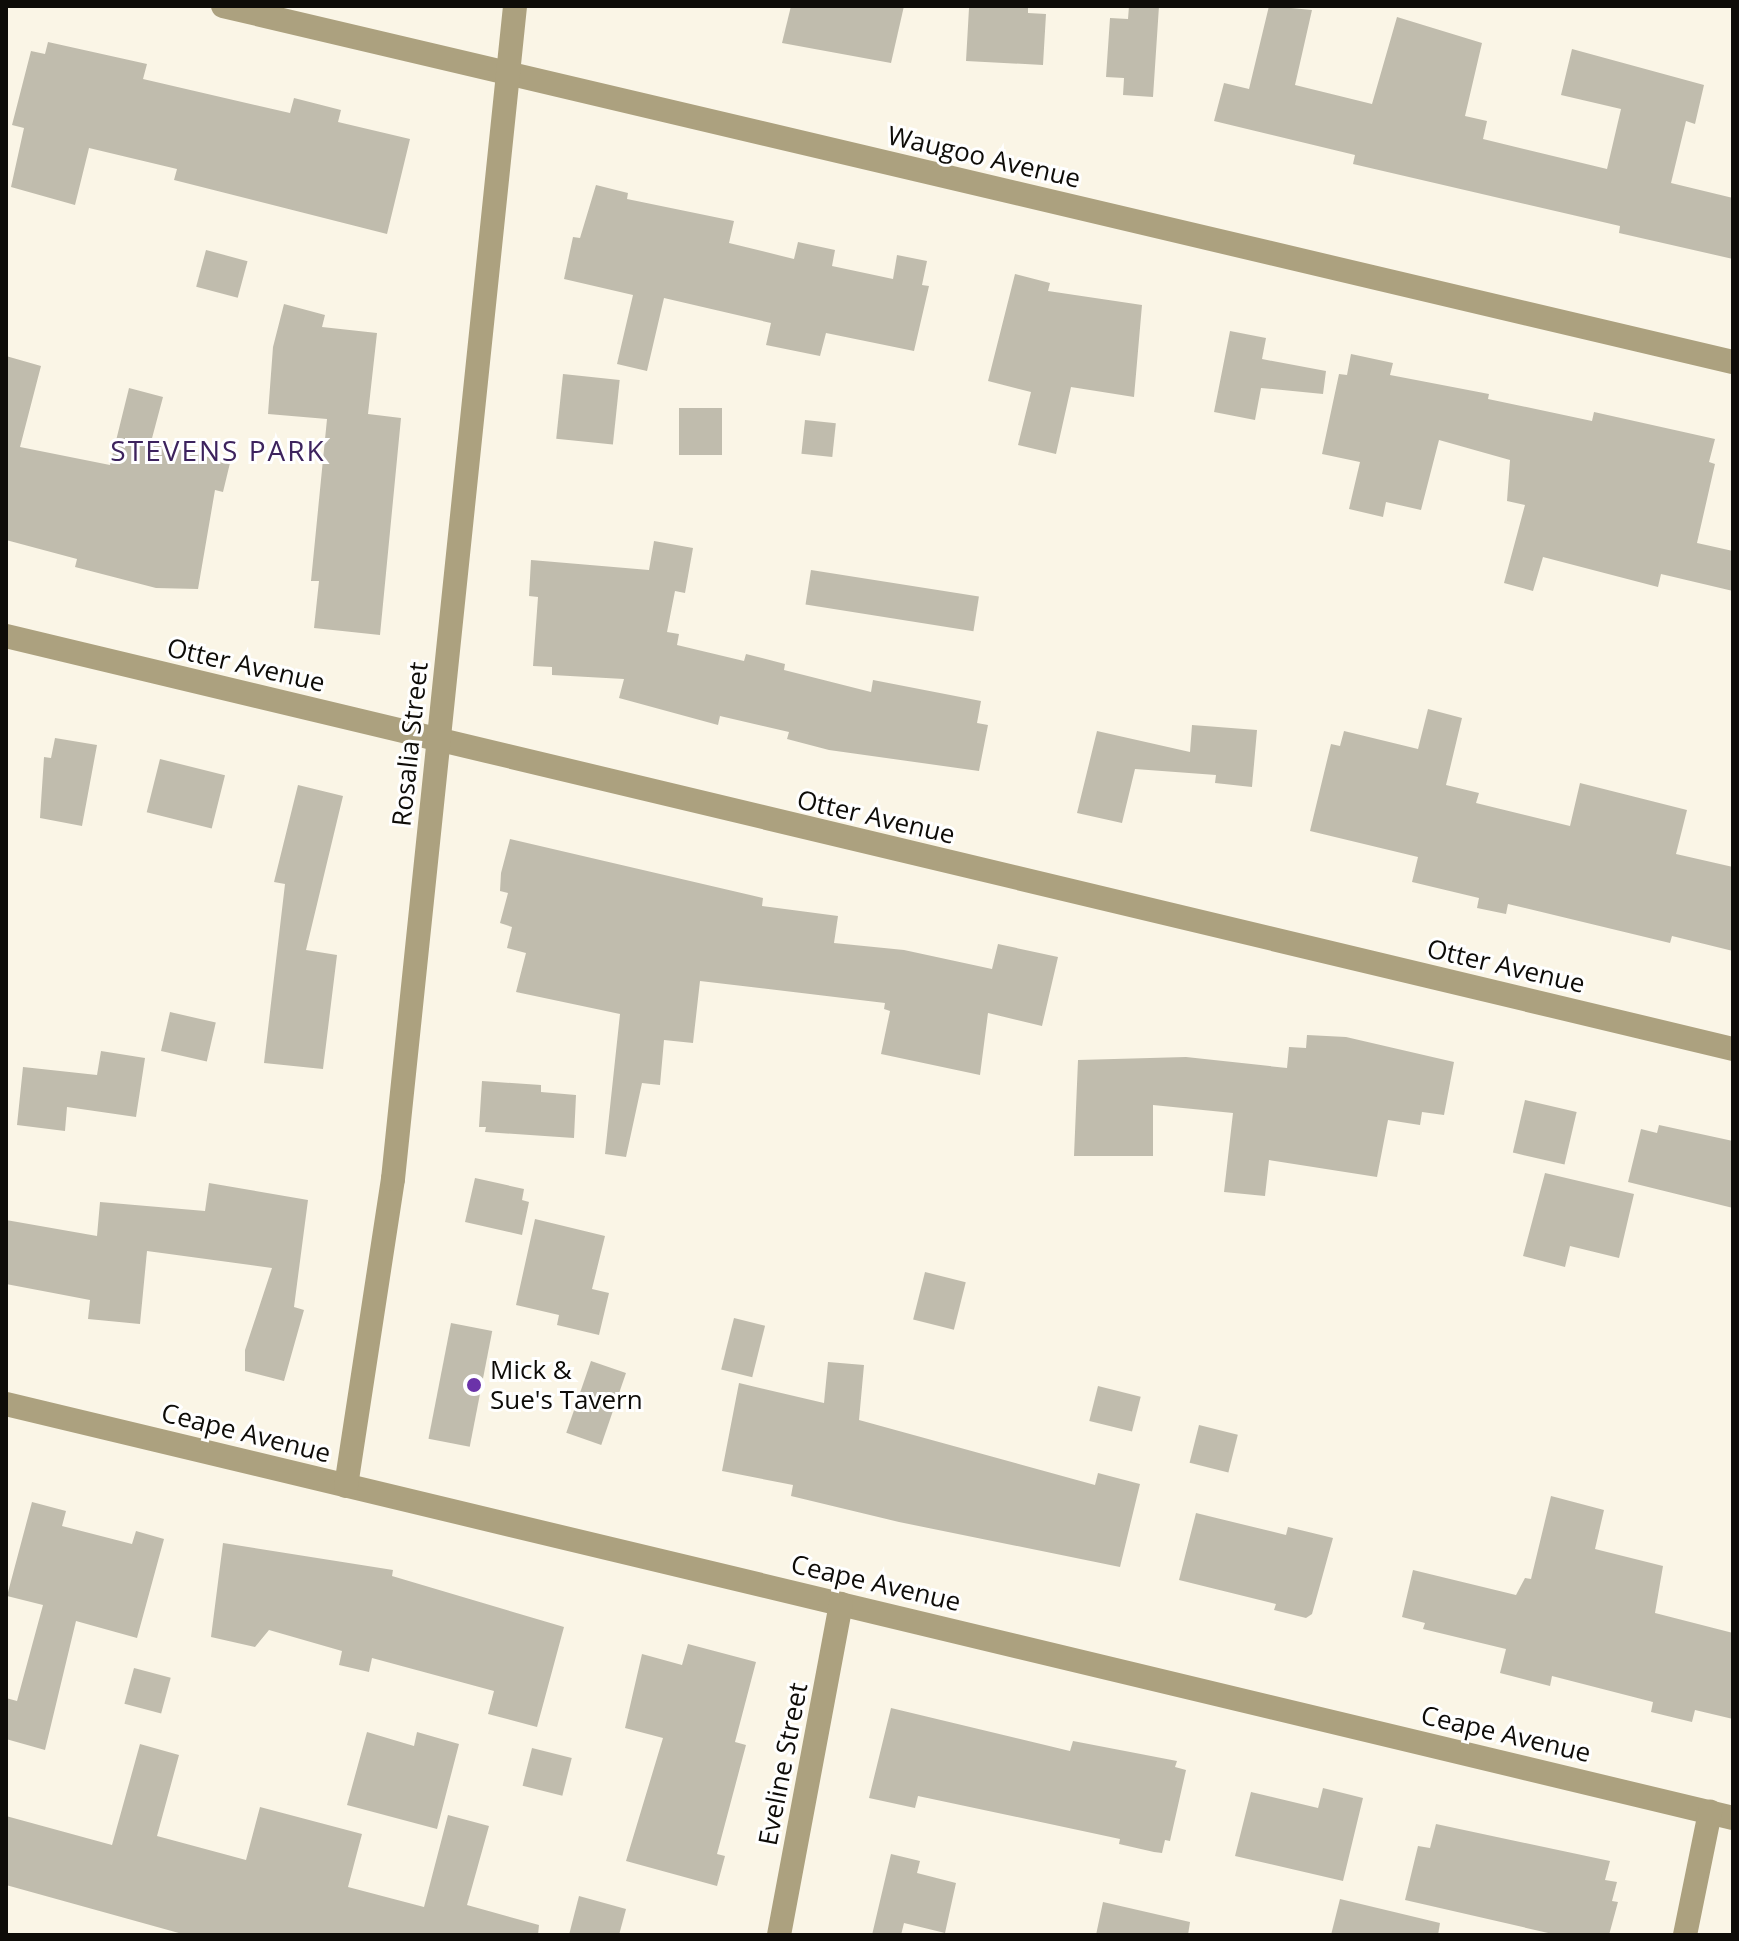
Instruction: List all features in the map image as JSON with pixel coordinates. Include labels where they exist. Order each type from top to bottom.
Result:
[{"type":"street","name":"Waugoo Avenue","points":[[223,6],[1733,362]]},
{"type":"street","name":"Rosalia Street","points":[[346,1486],[393,1179],[515,6]]},
{"type":"street","name":"Otter Avenue","points":[[6,636],[1733,1049]]},
{"type":"street","name":"Ceape Avenue","points":[[6,1404],[1722,1815]]},
{"type":"street","name":"Eveline Street","points":[[779,1935],[841,1604]]},
{"type":"street","points":[[1685,1935],[1722,1815]]},
{"type":"building","points":[[791,6],[904,6],[891,63],[782,43]]},
{"type":"building","points":[[1028,6],[1028,13],[1046,14],[1043,65],[966,61],[969,8]]},
{"type":"building","points":[[1129,6],[1159,6],[1153,97],[1123,95],[1124,78],[1106,77],[1110,18],[1128,19]]},
{"type":"building","points":[[1269,6],[1312,10],[1295,85],[1372,104],[1397,17],[1482,43],[1465,116],[1487,121],[1483,139],[1607,169],[1621,109],[1561,95],[1572,49],[1704,85],[1695,124],[1686,121],[1671,183],[1733,198],[1733,259],[1619,233],[1620,226],[1353,164],[1355,155],[1214,121],[1224,83],[1249,89]]},
{"type":"building","points":[[48,42],[147,64],[143,79],[290,113],[294,98],[341,110],[338,122],[410,139],[387,234],[174,180],[177,169],[89,148],[75,205],[11,187],[24,128],[12,125],[31,51],[45,54]]},
{"type":"building","points":[[596,185],[628,193],[627,199],[734,221],[729,243],[794,259],[798,242],[835,250],[832,266],[893,279],[897,255],[927,261],[922,285],[929,286],[914,351],[826,333],[820,356],[766,345],[771,323],[664,298],[647,371],[617,364],[633,295],[564,279],[573,237],[580,238]]},
{"type":"building","points":[[206,250],[248,261],[238,298],[196,287]]},
{"type":"building","points":[[1015,274],[1050,283],[1048,291],[1142,305],[1134,397],[1071,387],[1056,454],[1018,445],[1031,392],[988,381]]},
{"type":"building","points":[[284,304],[325,315],[322,327],[377,333],[368,414],[401,418],[380,635],[314,628],[319,581],[311,581],[327,419],[268,414],[273,347]]},
{"type":"building","points":[[1230,331],[1266,338],[1262,359],[1326,371],[1323,394],[1261,388],[1255,420],[1214,412]]},
{"type":"building","points":[[1351,354],[1393,363],[1390,375],[1489,394],[1488,399],[1592,421],[1594,412],[1715,439],[1709,462],[1715,464],[1697,543],[1733,551],[1733,591],[1661,574],[1658,587],[1543,557],[1533,591],[1504,583],[1525,505],[1507,501],[1510,460],[1439,440],[1421,510],[1386,502],[1383,517],[1349,509],[1360,462],[1322,454],[1339,374],[1347,375]]},
{"type":"building","points":[[6,356],[41,366],[20,447],[110,465],[129,388],[163,397],[151,442],[230,463],[223,492],[215,490],[198,589],[156,588],[75,567],[77,559],[6,540]]},
{"type":"building","points":[[563,374],[620,380],[613,445],[556,439]]},
{"type":"building","points":[[679,408],[722,408],[722,455],[679,455]]},
{"type":"building","points":[[805,420],[836,423],[832,457],[801,454]]},
{"type":"building","points":[[654,541],[693,548],[685,593],[675,591],[667,632],[679,634],[677,645],[744,661],[746,654],[785,664],[784,670],[871,692],[873,680],[981,701],[977,723],[988,725],[979,771],[829,750],[787,739],[789,732],[720,716],[718,725],[619,698],[624,679],[552,675],[552,667],[533,666],[538,597],[529,596],[531,560],[649,570]]},
{"type":"building","points":[[811,570],[979,597],[973,631],[806,605]]},
{"type":"building","points":[[1428,709],[1462,718],[1446,785],[1479,793],[1476,803],[1570,826],[1580,783],[1687,810],[1676,854],[1733,867],[1733,951],[1672,936],[1670,943],[1508,904],[1506,914],[1477,908],[1479,898],[1412,882],[1418,857],[1310,831],[1331,744],[1340,746],[1344,731],[1418,749]]},
{"type":"building","points":[[1192,725],[1257,730],[1252,787],[1215,783],[1216,775],[1135,769],[1122,823],[1077,813],[1097,731],[1190,752]]},
{"type":"building","points":[[55,738],[97,745],[82,826],[40,818],[44,757],[51,758]]},
{"type":"building","points":[[160,759],[225,775],[212,829],[147,812]]},
{"type":"building","points":[[298,785],[343,796],[306,950],[337,955],[323,1069],[264,1063],[285,884],[274,882]]},
{"type":"building","points":[[510,839],[763,898],[762,906],[838,916],[834,943],[904,950],[992,969],[998,944],[1058,957],[1042,1026],[988,1013],[980,1075],[881,1054],[890,1011],[884,1009],[885,1003],[700,981],[693,1043],[664,1040],[660,1085],[642,1083],[626,1157],[605,1154],[620,1014],[516,992],[526,953],[507,948],[512,927],[500,923],[508,893],[500,891],[501,873]]},
{"type":"building","points":[[170,1012],[216,1023],[207,1062],[161,1051]]},
{"type":"building","points":[[1307,1035],[1346,1037],[1454,1062],[1444,1115],[1422,1112],[1420,1125],[1388,1120],[1377,1177],[1269,1160],[1265,1196],[1224,1192],[1233,1113],[1153,1105],[1153,1156],[1074,1156],[1078,1060],[1186,1057],[1287,1068],[1289,1047],[1306,1048]]},
{"type":"building","points":[[101,1051],[145,1058],[136,1117],[67,1107],[65,1131],[17,1125],[23,1067],[97,1075]]},
{"type":"building","points":[[482,1081],[541,1085],[541,1092],[576,1095],[574,1138],[485,1132],[486,1127],[479,1127]]},
{"type":"building","points":[[1525,1100],[1577,1112],[1564,1165],[1513,1153]]},
{"type":"building","points":[[1659,1125],[1733,1141],[1733,1208],[1628,1182],[1641,1129],[1657,1133]]},
{"type":"building","points":[[1545,1173],[1634,1194],[1619,1258],[1570,1246],[1565,1267],[1523,1256]]},
{"type":"building","points":[[475,1178],[524,1189],[522,1200],[529,1202],[522,1235],[465,1222]]},
{"type":"building","points":[[209,1183],[308,1200],[294,1307],[304,1310],[284,1381],[245,1371],[245,1350],[272,1268],[147,1251],[140,1324],[88,1319],[90,1300],[6,1284],[6,1220],[97,1236],[100,1202],[205,1211]]},
{"type":"building","points":[[535,1219],[605,1236],[592,1289],[609,1293],[599,1335],[557,1325],[559,1315],[516,1305]]},
{"type":"building","points":[[925,1272],[966,1282],[954,1330],[913,1320]]},
{"type":"building","points":[[734,1318],[765,1326],[752,1377],[721,1369]]},
{"type":"building","points":[[451,1323],[492,1331],[470,1447],[428,1439]]},
{"type":"building","points":[[591,1361],[626,1373],[601,1445],[566,1433]]},
{"type":"building","points":[[828,1362],[864,1365],[859,1420],[1095,1485],[1098,1473],[1140,1484],[1120,1567],[899,1522],[791,1496],[793,1485],[722,1471],[739,1383],[824,1403]]},
{"type":"building","points":[[1098,1386],[1141,1397],[1132,1432],[1089,1421]]},
{"type":"building","points":[[1199,1425],[1238,1435],[1228,1473],[1190,1463]]},
{"type":"building","points":[[1551,1496],[1604,1510],[1595,1549],[1663,1566],[1655,1613],[1733,1633],[1733,1719],[1695,1710],[1692,1722],[1651,1712],[1653,1702],[1552,1676],[1550,1686],[1500,1673],[1506,1649],[1423,1629],[1425,1623],[1402,1617],[1413,1570],[1516,1595],[1525,1578],[1531,1579]]},
{"type":"building","points":[[32,1502],[66,1511],[62,1526],[132,1544],[136,1531],[164,1539],[137,1638],[76,1621],[45,1750],[6,1739],[6,1698],[17,1701],[43,1605],[7,1596]]},
{"type":"building","points":[[1196,1513],[1286,1535],[1288,1527],[1333,1538],[1312,1614],[1306,1618],[1274,1610],[1276,1604],[1179,1580]]},
{"type":"building","points":[[223,1543],[393,1570],[392,1576],[564,1627],[537,1727],[488,1714],[494,1691],[372,1658],[369,1672],[339,1665],[342,1651],[269,1630],[255,1647],[211,1637]]},
{"type":"building","points":[[688,1644],[756,1662],[735,1742],[746,1745],[717,1854],[725,1856],[717,1886],[626,1861],[663,1738],[625,1728],[642,1654],[682,1665]]},
{"type":"building","points":[[134,1668],[171,1678],[161,1714],[124,1704]]},
{"type":"building","points":[[891,1708],[1070,1751],[1073,1741],[1177,1761],[1175,1767],[1186,1770],[1170,1841],[1165,1840],[1162,1853],[1154,1852],[1119,1844],[1120,1839],[918,1796],[915,1808],[869,1798]]},
{"type":"building","points":[[367,1732],[414,1746],[417,1732],[459,1744],[437,1829],[347,1805]]},
{"type":"building","points":[[140,1744],[179,1755],[157,1836],[246,1860],[260,1807],[362,1834],[348,1887],[424,1907],[448,1815],[489,1826],[467,1905],[539,1925],[538,1935],[186,1935],[6,1885],[6,1816],[112,1845]]},
{"type":"building","points":[[532,1748],[572,1758],[562,1796],[523,1786]]},
{"type":"building","points":[[1323,1788],[1363,1798],[1343,1881],[1235,1856],[1251,1792],[1318,1808]]},
{"type":"building","points":[[1436,1824],[1610,1861],[1605,1880],[1617,1882],[1612,1901],[1618,1902],[1609,1935],[1557,1935],[1405,1900],[1418,1846],[1430,1848]]},
{"type":"building","points":[[891,1854],[920,1861],[917,1873],[956,1883],[945,1933],[904,1923],[901,1935],[872,1935]]},
{"type":"building","points":[[579,1896],[626,1909],[619,1935],[569,1935]]},
{"type":"building","points":[[1340,1899],[1440,1923],[1438,1935],[1331,1935]]},
{"type":"building","points":[[1103,1902],[1190,1922],[1188,1935],[1096,1935]]},
{"type":"place","name":"Mick & Sue's Tavern","points":[[474,1385]]},
{"type":"district","name":"STEVENS PARK","points":[[218,450]]}]
